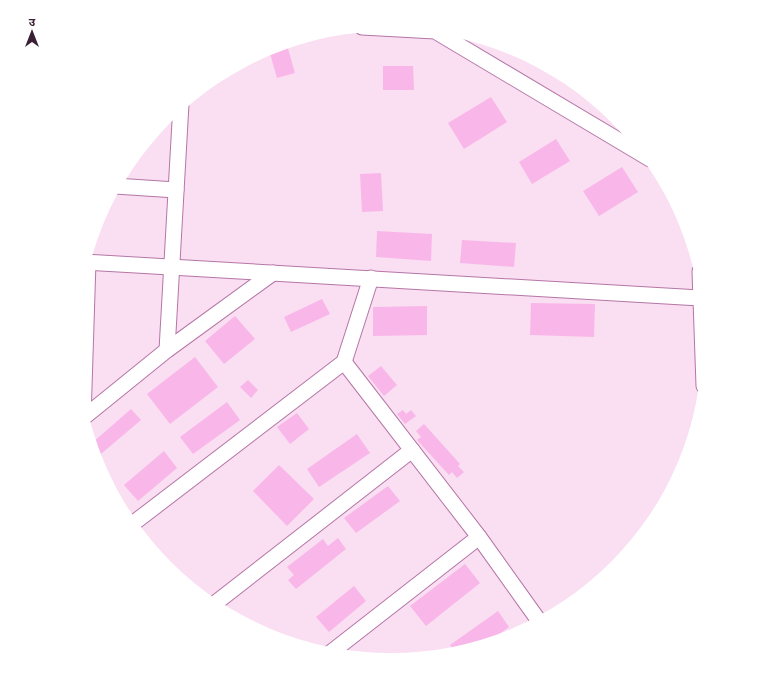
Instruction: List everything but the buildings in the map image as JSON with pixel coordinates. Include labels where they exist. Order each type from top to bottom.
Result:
[{"type":"street","points":[[445,36],[634,149]]},
{"type":"street","points":[[166,350],[181,112]]},
{"type":"street","points":[[121,186],[176,190]]},
{"type":"street","points":[[90,262],[699,298]]},
{"type":"street","points":[[88,414],[166,350],[273,273]]},
{"type":"street","points":[[83,393],[86,278]]},
{"type":"street","points":[[137,521],[344,362],[371,278]]},
{"type":"street","points":[[344,362],[479,537],[536,617]]},
{"type":"street","points":[[218,601],[412,450]]},
{"type":"street","points":[[336,648],[479,537]]}]
